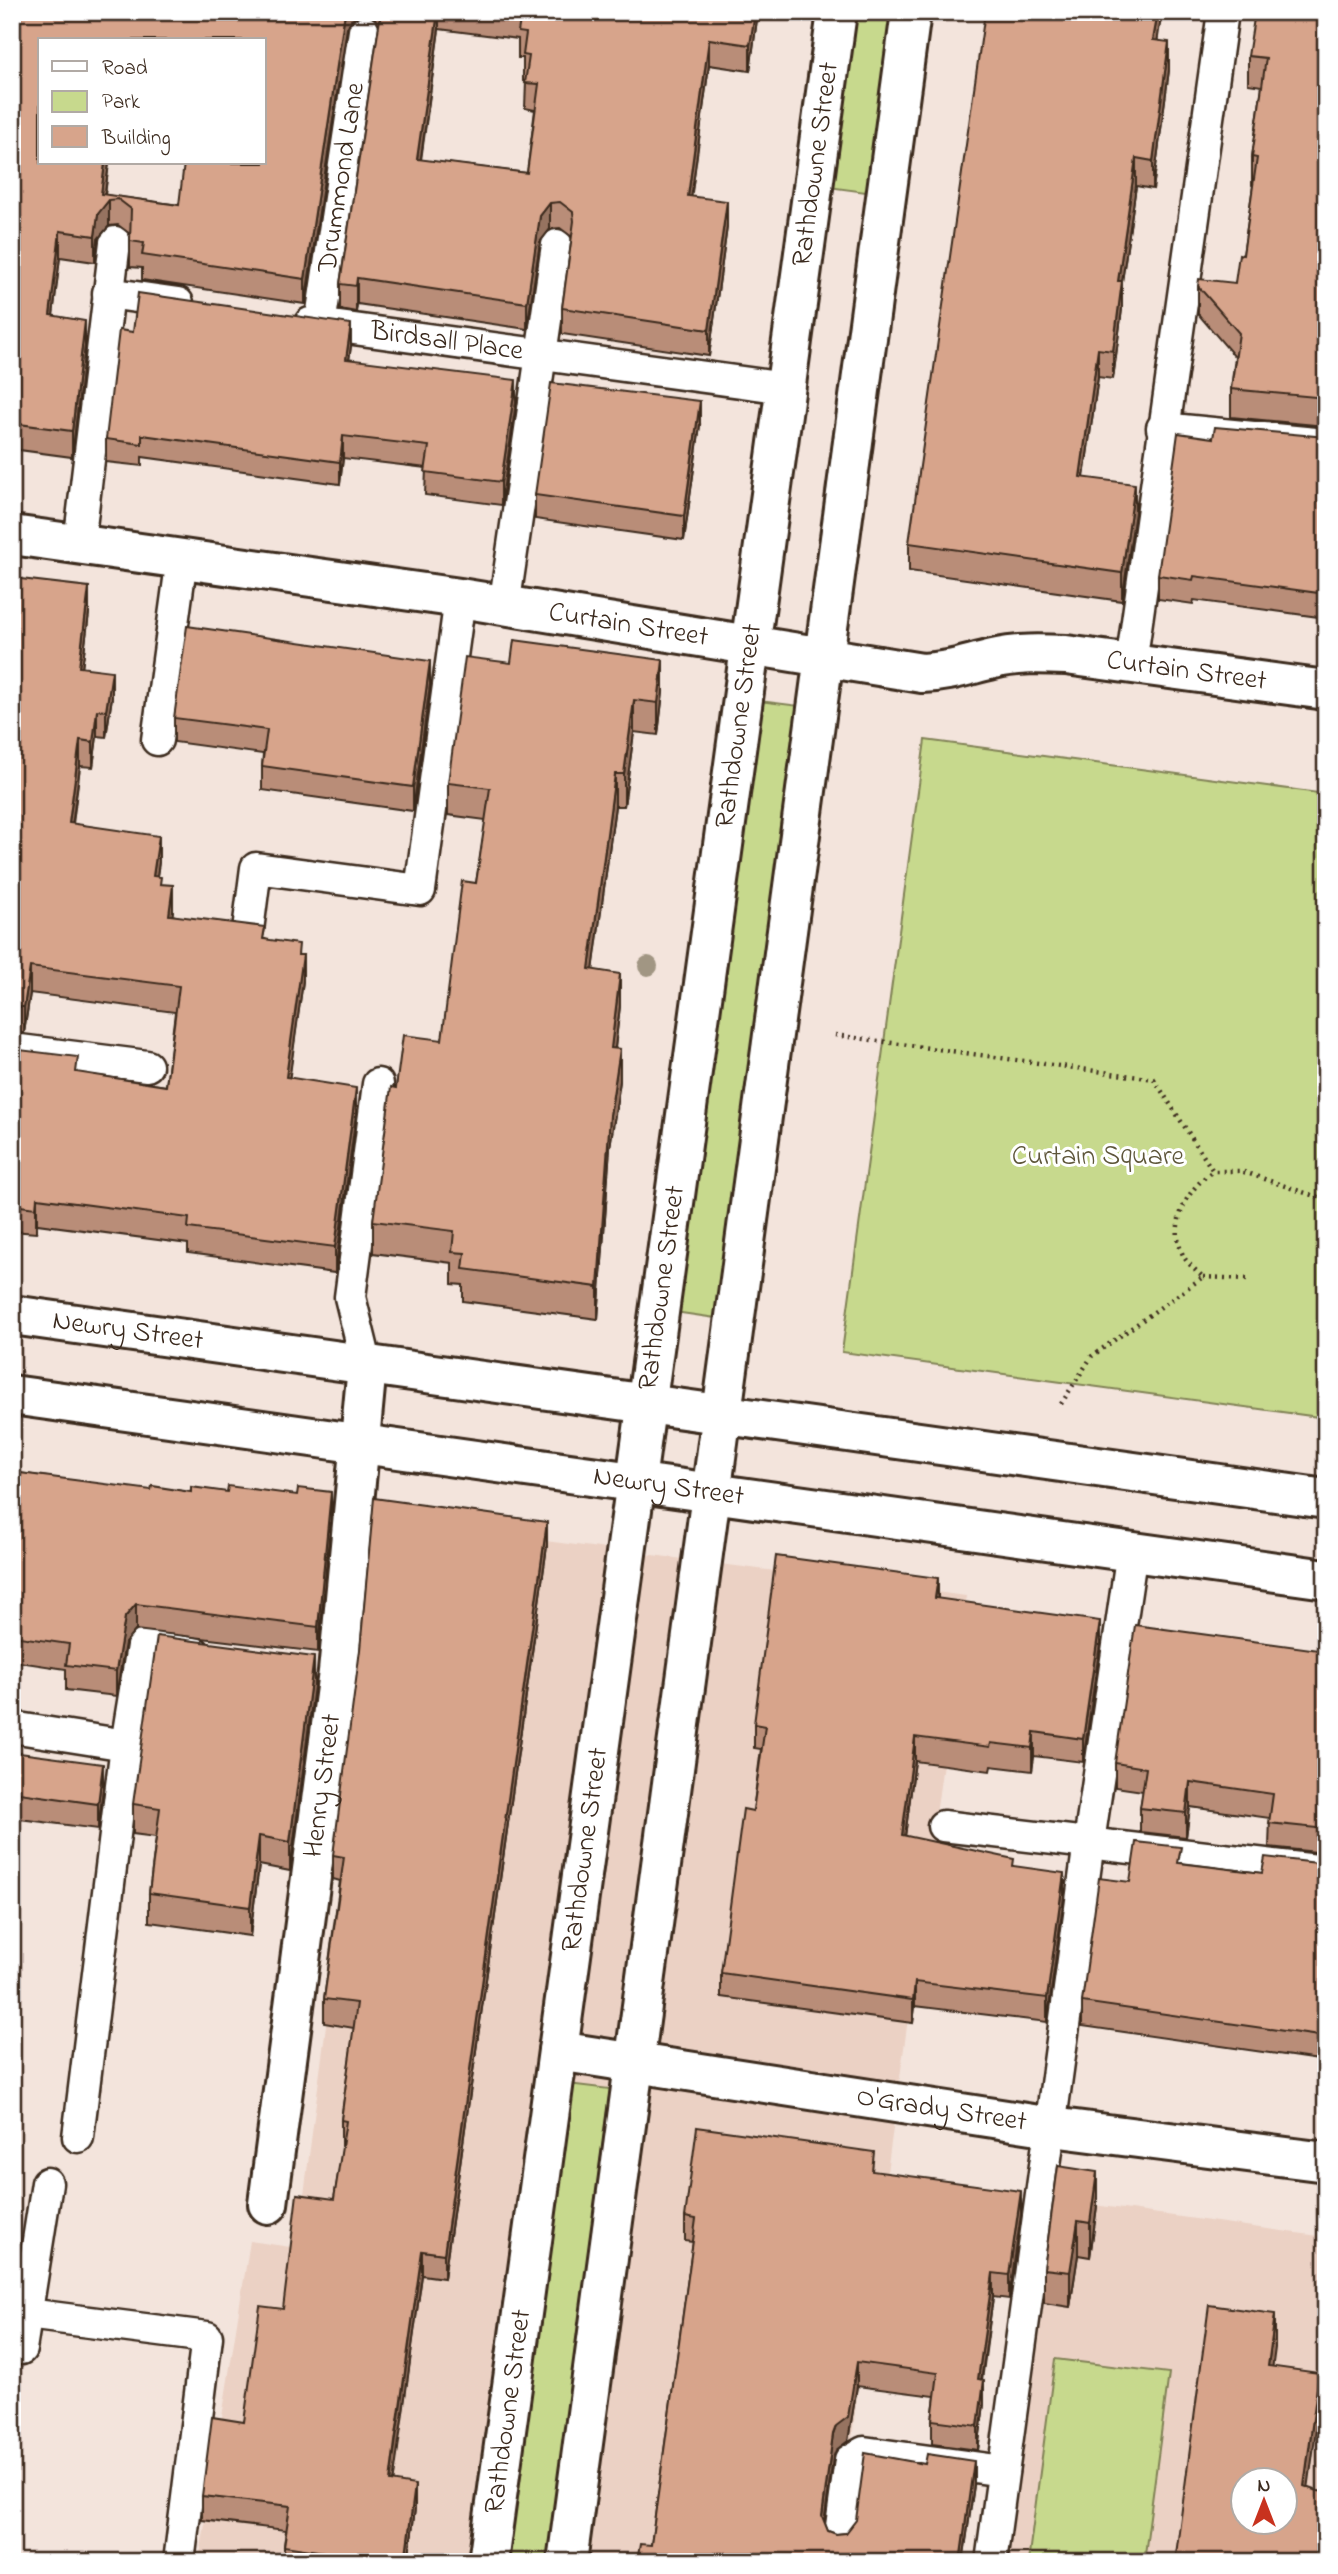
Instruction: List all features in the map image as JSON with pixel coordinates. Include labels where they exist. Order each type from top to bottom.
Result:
[{"type":"street","name":"Rathdowne Street","points":[[488,2562],[837,12]]},
{"type":"street","points":[[567,2562],[720,1415],[826,659],[911,12]]},
{"type":"street","name":"Curtain Street","points":[[12,535],[460,598],[922,673],[950,672],[994,658],[1031,654],[1066,655],[1326,690]]},
{"type":"street","name":"Newry Street","points":[[12,1315],[1326,1499]]},
{"type":"street","name":"Henry Street","points":[[268,2204],[325,1670],[360,1445],[367,1366]]},
{"type":"street","name":"Newry Street","points":[[12,1395],[1326,1579]]},
{"type":"street","name":"O'Grady Street","points":[[558,2051],[1052,2127],[1326,2162]]},
{"type":"lane","points":[[1131,664],[1162,428],[1223,12]]},
{"type":"lane","name":"Drummond Lane","points":[[320,325],[365,31]]},
{"type":"lane","points":[[79,544],[115,242]]},
{"type":"lane","points":[[504,607],[557,245]]},
{"type":"lane","points":[[108,293],[201,307]]},
{"type":"lane","name":"Birdsall Place","points":[[281,319],[542,357],[785,388]]},
{"type":"lane","points":[[1162,428],[1326,444]]},
{"type":"lane","points":[[157,740],[182,558]]},
{"type":"lane","points":[[248,930],[256,868],[420,890],[460,598]]},
{"type":"lane","points":[[12,1049],[147,1066]]},
{"type":"lane","points":[[367,1366],[350,1297],[378,1084]]},
{"type":"lane","points":[[990,2562],[1052,2127],[1089,1842],[1132,1551]]},
{"type":"lane","points":[[78,2137],[126,1745],[142,1646],[220,1656]]},
{"type":"lane","points":[[12,1727],[126,1745]]},
{"type":"lane","points":[[943,1826],[1326,1871]]},
{"type":"lane","points":[[12,2348],[22,2349],[47,2183]]},
{"type":"lane","points":[[27,2315],[207,2337],[179,2562]]},
{"type":"lane","points":[[839,2542],[850,2460],[864,2452],[1003,2471]]},
{"type":"path","points":[[835,1035],[1154,1079],[1213,1171]]},
{"type":"path","points":[[1248,1279],[1221,1280],[1203,1277],[1185,1258],[1178,1239],[1180,1220],[1187,1195],[1196,1182],[1213,1171],[1241,1171],[1326,1200]]},
{"type":"path","points":[[1061,1404],[1092,1356],[1203,1277]]},
{"type":"shaded area","points":[[392,1521],[966,1596],[860,2369],[838,2562],[199,2562],[250,2241],[297,2248]]},
{"type":"shaded area","points":[[1058,2200],[1326,2237],[1326,2562],[1008,2562]]},
{"type":"green space","points":[[852,12],[898,12],[873,193],[828,187]]},
{"type":"green space","points":[[759,701],[800,706],[716,1318],[674,1312]]},
{"type":"green space","name":"Curtain Square","points":[[925,740],[1326,794],[1326,1418],[842,1352]]},
{"type":"green space","points":[[568,2084],[610,2089],[547,2562],[503,2562]]},
{"type":"green space","points":[[1055,2359],[1169,2373],[1144,2562],[1028,2562]]},
{"type":"building","points":[[12,12],[345,12],[305,279],[142,255],[144,243],[130,241],[131,209],[118,199],[109,200],[98,214],[95,236],[60,231],[50,315],[85,321],[72,431],[12,423]]},
{"type":"building","points":[[381,12],[438,12],[417,159],[527,173],[539,84],[525,83],[529,56],[523,55],[526,33],[518,32],[521,14],[509,12],[755,12],[750,45],[709,39],[688,196],[727,201],[709,330],[562,308],[574,221],[573,212],[560,202],[550,203],[540,216],[527,303],[357,278],[356,286],[340,284]]},
{"type":"building","points":[[985,12],[1158,12],[1153,40],[1169,42],[1153,161],[1136,158],[1118,281],[1122,281],[1113,351],[1098,349],[1080,477],[1135,484],[1122,573],[909,543]]},
{"type":"building","points":[[1255,12],[1326,12],[1326,398],[1231,389],[1239,333],[1198,286],[1199,279],[1235,283],[1239,254],[1243,255],[1257,158],[1252,157],[1266,58],[1248,56]]},
{"type":"building","points":[[138,293],[351,324],[346,359],[516,380],[501,482],[425,472],[429,446],[343,436],[340,462],[142,435],[142,444],[106,439],[119,330],[133,332]]},
{"type":"building","points":[[551,383],[700,401],[684,516],[535,495]]},
{"type":"building","points":[[1215,427],[1326,437],[1326,594],[1194,576],[1193,580],[1158,575],[1178,433],[1213,438]]},
{"type":"building","points":[[12,578],[89,587],[79,667],[112,671],[106,711],[97,710],[93,742],[80,740],[69,823],[159,836],[153,876],[161,877],[160,884],[173,885],[169,915],[265,927],[263,939],[299,944],[298,955],[303,955],[286,1077],[356,1088],[335,1247],[188,1228],[189,1218],[37,1198],[36,1208],[12,1205],[12,1040],[20,1042],[19,1050],[78,1057],[76,1072],[166,1086],[179,986],[30,967],[24,1007],[12,1007]]},
{"type":"building","points":[[187,626],[430,661],[413,787],[262,766],[267,730],[174,718]]},
{"type":"building","points":[[514,640],[663,660],[658,703],[634,700],[624,774],[615,774],[589,969],[620,974],[611,1048],[620,1049],[610,1115],[598,1287],[463,1269],[465,1253],[452,1252],[454,1231],[373,1221],[391,1087],[396,1088],[403,1035],[442,1040],[462,881],[476,883],[490,788],[448,783],[465,657],[511,663]]},
{"type":"building","points":[[12,1472],[151,1490],[152,1486],[191,1492],[191,1487],[227,1492],[228,1486],[297,1495],[298,1488],[331,1492],[318,1627],[136,1604],[125,1617],[116,1671],[66,1665],[69,1644],[12,1636]]},
{"type":"building","points":[[374,1498],[547,1522],[444,2254],[422,2251],[395,2442],[390,2481],[415,2485],[405,2562],[284,2546],[290,2506],[202,2496],[212,2417],[244,2422],[260,2306],[283,2309],[297,2194],[334,2199],[346,2121],[341,2120],[357,2003],[324,1999],[344,1857],[333,1855],[360,1650]]},
{"type":"building","points":[[776,1556],[938,1578],[935,1598],[1100,1621],[1083,1739],[1034,1732],[1032,1748],[991,1743],[990,1747],[915,1737],[902,1835],[1014,1859],[1013,1866],[1064,1873],[1047,1998],[915,1982],[913,2000],[721,1973],[743,1809],[753,1811],[765,1726],[754,1724]]},
{"type":"building","points":[[1135,1625],[1326,1651],[1326,1829],[1269,1823],[1273,1794],[1190,1782],[1186,1813],[1140,1808],[1146,1768],[1115,1763]]},
{"type":"building","points":[[157,1636],[314,1657],[290,1842],[259,1836],[250,1907],[149,1893],[160,1808],[133,1804]]},
{"type":"building","points":[[12,1752],[103,1764],[98,1804],[12,1792]]},
{"type":"building","points":[[1136,1842],[1181,1847],[1178,1863],[1262,1873],[1265,1857],[1326,1864],[1326,2037],[1082,2002],[1099,1878],[1130,1882]]},
{"type":"building","points":[[697,2127],[874,2152],[872,2171],[1021,2191],[1009,2275],[993,2273],[978,2379],[984,2380],[978,2426],[932,2420],[938,2373],[857,2362],[848,2417],[836,2426],[833,2434],[822,2516],[828,2531],[836,2534],[846,2533],[856,2520],[865,2453],[925,2464],[927,2454],[974,2461],[960,2562],[637,2562],[640,2544],[651,2545],[696,2219],[685,2217]]},
{"type":"building","points":[[1058,2166],[1097,2172],[1090,2223],[1078,2221],[1070,2272],[1044,2269]]},
{"type":"building","points":[[1209,2305],[1275,2314],[1268,2366],[1319,2373],[1304,2486],[1326,2492],[1326,2562],[1175,2562]]}]
